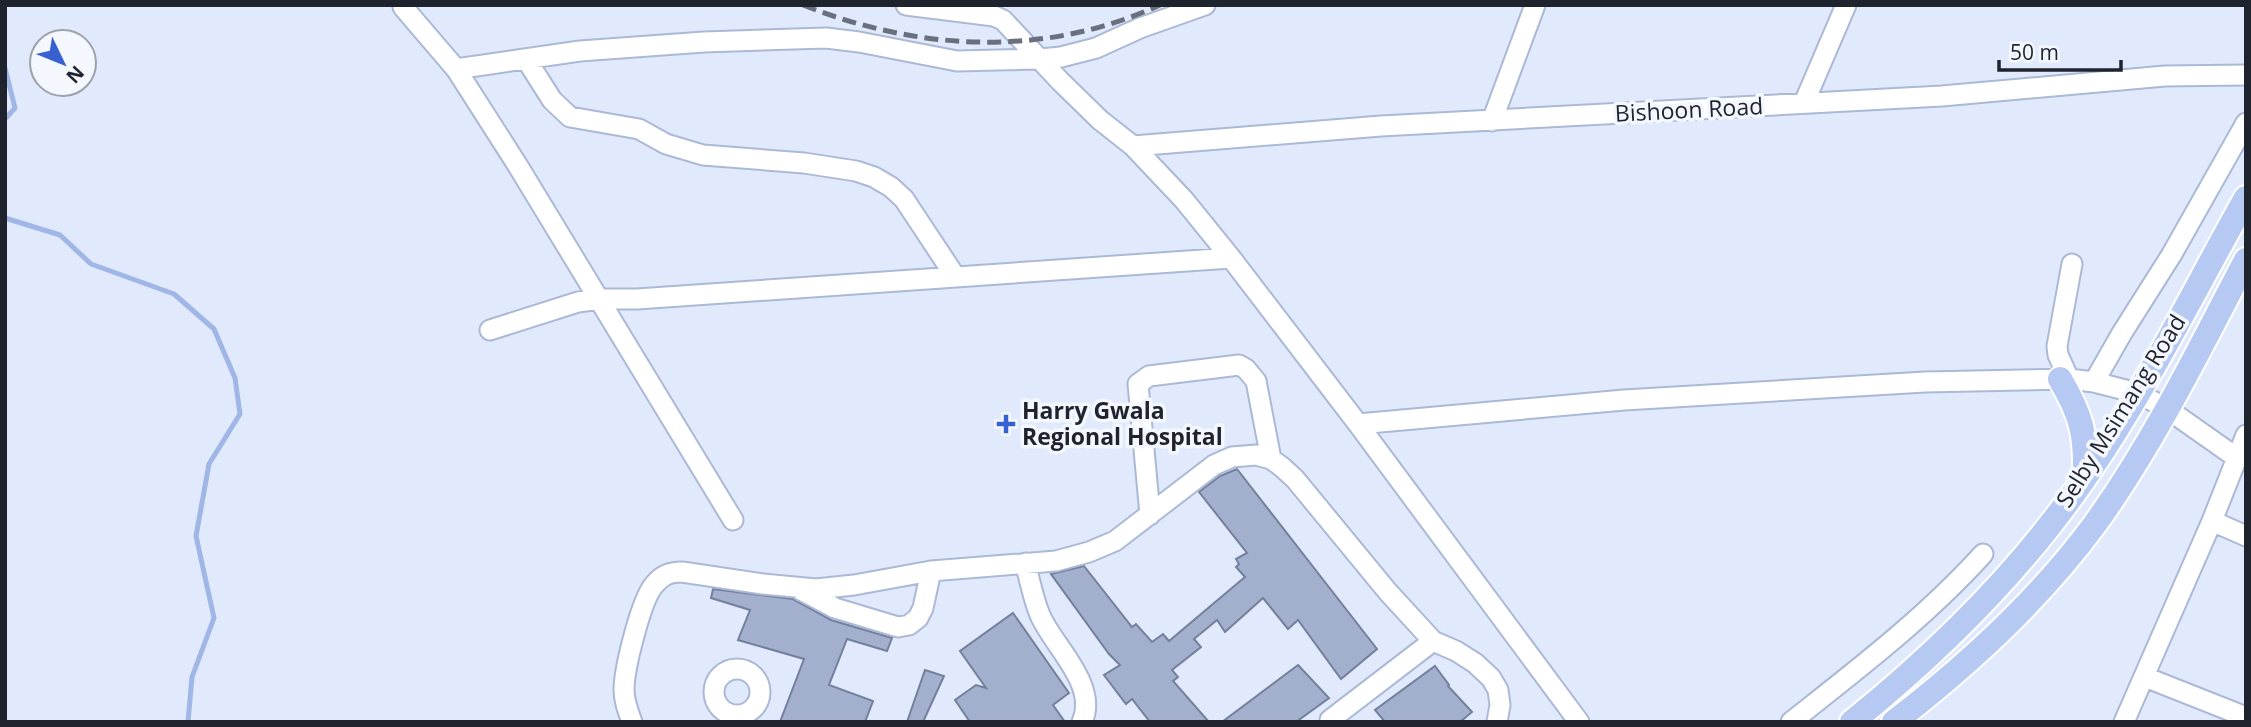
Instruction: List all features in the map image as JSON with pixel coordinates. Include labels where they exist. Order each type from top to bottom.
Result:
[{"type":"main road","name":"Selby Msimang Road","points":[[1852,722],[1936,650],[1992,594],[2051,524],[2137,393],[2246,198]]},
{"type":"main road","name":"Selby Msimang Road","points":[[1894,722],[1999,633],[2060,567],[2094,524],[2143,453],[2246,260]]},
{"type":"main road","points":[[2065,379],[2084,432],[2085,475]]},
{"type":"street","points":[[906,5],[994,16],[1003,20],[1082,103],[1133,146],[1184,200],[1358,424],[1579,722]]},
{"type":"street","points":[[456,69],[580,51],[691,43],[826,38],[957,61],[1040,60],[1096,48],[1205,5]]},
{"type":"street","points":[[1492,121],[1535,5]]},
{"type":"street","points":[[1804,103],[1846,5]]},
{"type":"street","points":[[403,7],[456,69],[600,299],[733,520]]},
{"type":"street","points":[[526,59],[552,100],[570,117],[639,129],[674,147],[703,155],[804,163],[856,171],[874,177],[904,199],[955,276]]},
{"type":"street","name":"Bishoon Road","points":[[1133,146],[1381,126],[1942,96],[2165,76],[2246,75]]},
{"type":"street","points":[[2094,382],[2172,254],[2246,123]]},
{"type":"street","points":[[490,330],[578,302],[600,299],[650,298],[1231,258]]},
{"type":"street","points":[[2065,379],[2057,346],[2072,264]]},
{"type":"street","points":[[1150,515],[1138,384],[1149,376],[1238,365],[1246,369],[1256,381],[1270,459]]},
{"type":"street","points":[[1358,424],[1624,400],[1925,382],[2065,379],[2094,382],[2137,393],[2166,408],[2237,458]]},
{"type":"street","points":[[2124,722],[2212,521],[2246,435]]},
{"type":"street","points":[[632,722],[626,707],[624,690],[628,660],[651,587],[671,572],[816,589],[854,585],[931,570],[1056,561],[1115,541],[1214,465],[1232,457],[1256,455],[1270,459],[1295,479],[1388,592],[1433,641],[1475,663],[1491,678],[1498,690],[1500,705],[1497,722]]},
{"type":"street","points":[[2212,521],[2246,536]]},
{"type":"street","points":[[1791,722],[1910,626],[1983,554]]},
{"type":"street","points":[[1026,563],[1040,615],[1080,679],[1085,699],[1082,722]]},
{"type":"street","points":[[795,587],[835,608],[898,627],[909,625],[918,618],[923,608],[931,570]]},
{"type":"street","points":[[1330,720],[1433,641]]},
{"type":"street","points":[[2145,677],[2246,717]]},
{"type":"building","points":[[1237,469],[1377,649],[1341,679],[1298,620],[1288,629],[1263,598],[1225,632],[1217,620],[1194,639],[1201,647],[1172,670],[1178,677],[1173,681],[1209,722],[1150,722],[1132,699],[1126,704],[1104,675],[1120,665],[1109,654],[1051,574],[1084,566],[1132,627],[1136,624],[1152,642],[1163,634],[1169,641],[1245,577],[1236,567],[1239,564],[1236,559],[1247,553],[1199,492],[1220,476]]},
{"type":"building","points":[[713,589],[793,599],[831,620],[892,638],[887,651],[847,639],[829,685],[873,701],[865,722],[780,722],[804,659],[738,640],[750,610],[711,598]]},
{"type":"building","points":[[1013,613],[1069,693],[1053,705],[1065,722],[970,722],[955,700],[976,685],[986,688],[960,651]]},
{"type":"building","points":[[1298,665],[1329,698],[1296,722],[1222,722]]},
{"type":"building","points":[[1435,666],[1448,686],[1472,712],[1460,722],[1385,722],[1375,710]]},
{"type":"building","points":[[925,670],[944,676],[923,722],[907,722]]},
{"type":"waterway","points":[[5,68],[15,108],[5,119]]},
{"type":"waterway","points":[[5,218],[60,235],[91,264],[174,294],[214,329],[235,378],[240,414],[209,464],[196,536],[214,618],[192,677],[188,722]]},
{"type":"railway","points":[[803,5],[891,32],[982,42],[1072,34],[1116,22],[1160,5]]},
{"type":"place","name":"Harry Gwala Regional Hospital","points":[[1006,424]]}]
